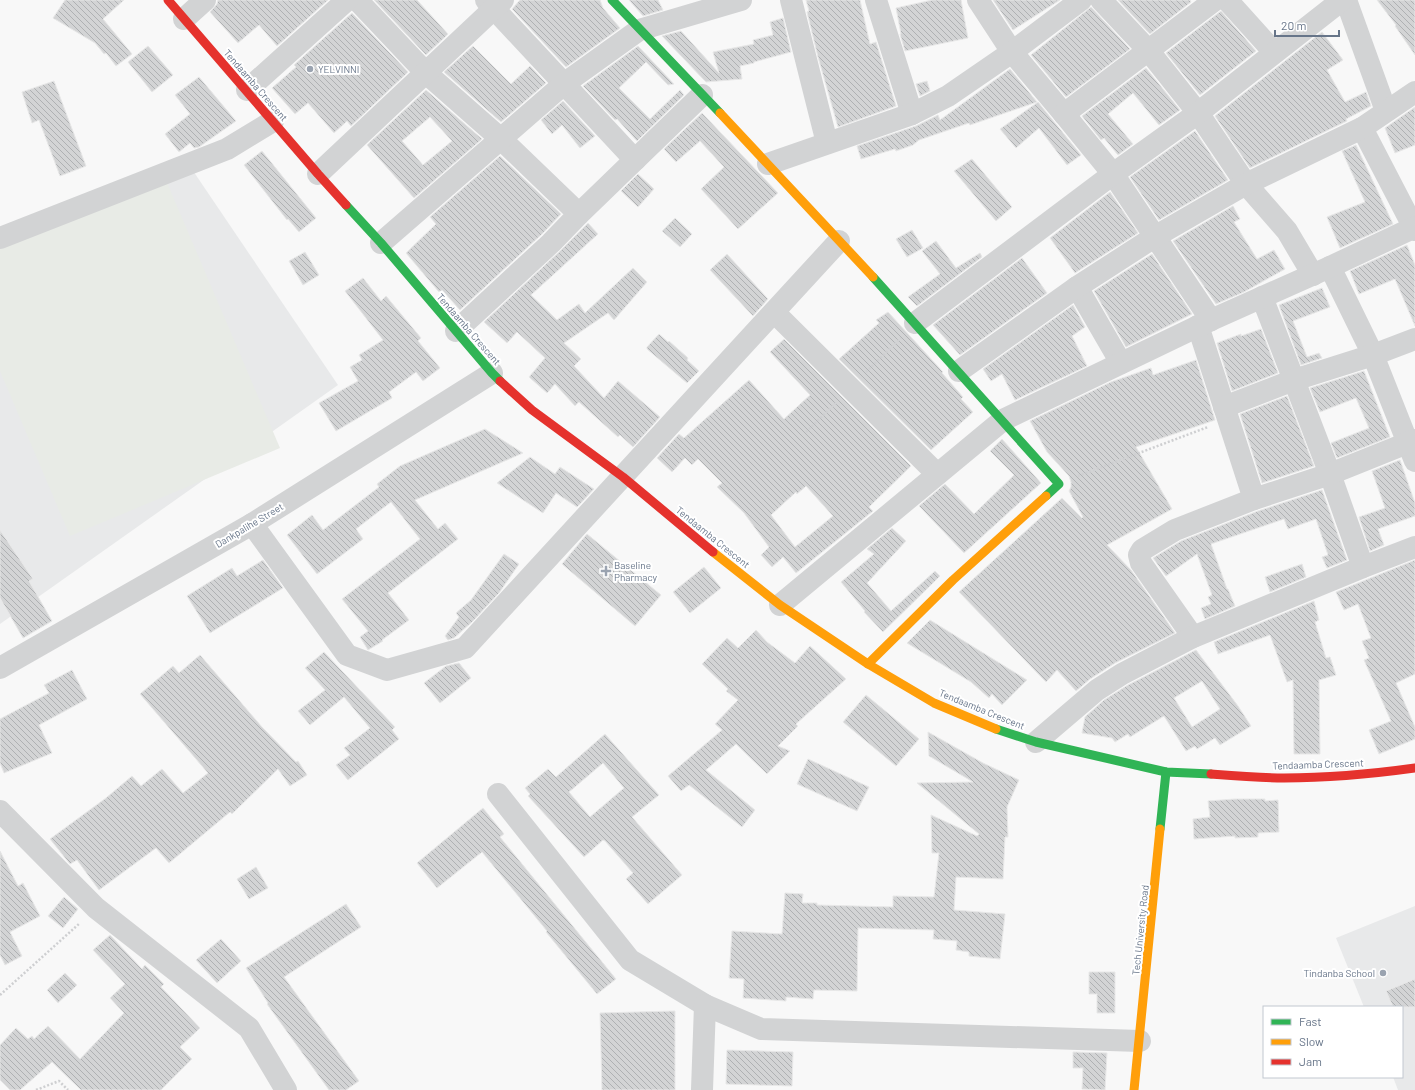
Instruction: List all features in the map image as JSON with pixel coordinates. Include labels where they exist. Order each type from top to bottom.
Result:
[{"type":"street","name":"Tendaamba Crescent","points":[[168,0],[318,174],[381,243],[492,373],[532,410],[622,477],[780,605],[868,664],[934,702],[997,729],[1036,742],[1166,772],[1306,778],[1374,774],[1415,768]]},
{"type":"street","points":[[184,19],[205,0]]},
{"type":"street","points":[[247,90],[347,0]]},
{"type":"street","points":[[357,0],[426,72],[501,139],[579,214]]},
{"type":"street","points":[[612,0],[768,164],[915,323],[1059,484],[953,580],[868,664]]},
{"type":"street","points":[[381,243],[565,84],[639,30],[741,0]]},
{"type":"street","points":[[791,0],[827,143]]},
{"type":"street","points":[[876,0],[912,114]]},
{"type":"street","points":[[978,0],[1012,52],[1112,174],[1156,236],[1204,323],[1226,413],[1254,499]]},
{"type":"street","points":[[768,164],[912,114],[948,96],[1012,52],[1081,0]]},
{"type":"street","points":[[1100,0],[1148,50],[1198,113],[1246,184],[1321,271],[1373,355],[1412,448],[1254,499],[1175,530],[1142,550],[1140,555],[1141,563],[1193,636]]},
{"type":"street","points":[[1064,114],[1215,0]]},
{"type":"street","points":[[1227,0],[1274,52]]},
{"type":"street","points":[[915,323],[1112,174],[1198,113],[1342,0]]},
{"type":"street","points":[[1346,0],[1386,111]]},
{"type":"street","points":[[318,174],[426,72],[494,3],[565,84],[635,160]]},
{"type":"street","points":[[959,371],[1077,287],[1156,236],[1246,184],[1362,128],[1415,92]]},
{"type":"street","points":[[456,331],[551,243],[702,95]]},
{"type":"street","points":[[0,238],[227,150],[273,121]]},
{"type":"street","points":[[780,605],[1003,420],[1204,323],[1415,228],[1362,128]]},
{"type":"street","points":[[252,524],[347,654],[387,670],[465,648],[839,241]]},
{"type":"street","points":[[1077,287],[1121,363]]},
{"type":"street","points":[[1262,298],[1330,474],[1363,567]]},
{"type":"street","points":[[774,312],[937,474]]},
{"type":"street","points":[[1226,413],[1294,380],[1373,355],[1415,339]]},
{"type":"street","name":"Dankpalihe Street","points":[[0,668],[252,524],[492,373]]},
{"type":"street","points":[[1036,742],[1098,690],[1135,667],[1193,636],[1363,567],[1415,548]]},
{"type":"street","name":"Tech University Road","points":[[1134,1090],[1166,772]]},
{"type":"street","points":[[498,794],[630,960],[706,1005],[761,1029],[1140,1041]]},
{"type":"street","points":[[0,811],[96,908],[249,1028],[286,1090]]},
{"type":"street","points":[[702,1090],[706,1005]]},
{"type":"path","points":[[1059,484],[1226,413]]},
{"type":"path","points":[[0,995],[96,908]]},
{"type":"path","points":[[36,1090],[59,1082],[68,1090]]},
{"type":"shaded area","points":[[183,156],[338,385],[0,624],[0,275]]},
{"type":"shaded area","points":[[165,178],[280,448],[70,536],[0,371],[0,247]]},
{"type":"shaded area","name":"Tindanba School","points":[[1415,906],[1415,1090],[1398,1090],[1393,1078],[1403,1078],[1403,1006],[1364,1006],[1336,938]]},
{"type":"building","points":[[65,0],[124,0],[103,19],[132,54],[116,66],[106,53],[104,54],[95,43],[53,18]]},
{"type":"building","points":[[218,0],[328,0],[277,46],[259,25],[238,43],[210,12],[217,4]]},
{"type":"building","points":[[374,0],[417,0],[448,34],[426,55]]},
{"type":"building","points":[[520,0],[600,0],[603,8],[620,28],[566,67],[512,9]]},
{"type":"building","points":[[629,0],[658,0],[663,10],[643,16]]},
{"type":"building","points":[[806,0],[860,0],[870,44],[876,42],[896,106],[838,127],[818,57],[807,12],[809,11]]},
{"type":"building","points":[[932,0],[961,0],[968,38],[905,51],[900,34],[896,8]]},
{"type":"building","points":[[993,0],[1060,0],[1013,30]]},
{"type":"building","points":[[1118,0],[1190,0],[1191,2],[1150,34]]},
{"type":"building","points":[[1377,0],[1415,0],[1415,55],[1395,26],[1396,25]]},
{"type":"building","points":[[1091,7],[1130,49],[1066,97],[1031,55]]},
{"type":"building","points":[[1221,11],[1256,51],[1200,95],[1166,53]]},
{"type":"building","points":[[352,13],[408,72],[351,126],[347,121],[334,133],[308,103],[295,114],[272,88],[296,67],[294,65]]},
{"type":"building","points":[[783,18],[791,52],[740,66],[742,79],[706,82],[662,36],[681,31],[719,73],[713,52],[754,44],[753,40],[773,35],[770,22]]},
{"type":"building","points":[[1322,32],[1343,60],[1327,70],[1345,102],[1366,92],[1371,106],[1346,119],[1347,121],[1250,168],[1215,116]]},
{"type":"building","points":[[148,46],[173,75],[152,92],[128,62]]},
{"type":"building","points":[[473,46],[511,84],[530,66],[546,83],[501,122],[444,72]]},
{"type":"building","points":[[638,46],[674,84],[668,85],[646,62],[619,88],[650,119],[680,90],[684,95],[637,141],[583,86]]},
{"type":"building","points":[[1146,68],[1180,110],[1159,125],[1133,93],[1108,114],[1133,144],[1118,155],[1104,138],[1101,140],[1082,116]]},
{"type":"building","points":[[1010,69],[1037,102],[970,125],[969,123],[919,140],[913,145],[896,151],[895,149],[861,159],[857,146],[916,126],[938,115],[940,120]]},
{"type":"building","points":[[199,77],[236,121],[199,147],[194,148],[190,143],[179,152],[165,134],[190,114],[175,95]]},
{"type":"building","points":[[54,81],[86,166],[60,176],[39,120],[32,123],[22,92]]},
{"type":"building","points":[[927,81],[930,91],[920,96],[916,84]]},
{"type":"building","points":[[426,90],[482,139],[414,198],[367,145]],"holes":[[[430,117],[452,141],[423,165],[402,141]]]},
{"type":"building","points":[[563,101],[595,136],[580,148],[562,125],[552,134],[541,120]]},
{"type":"building","points":[[1038,102],[1081,155],[1067,165],[1039,128],[1016,148],[1000,129]]},
{"type":"building","points":[[1415,107],[1415,145],[1395,153],[1385,128]]},
{"type":"building","points":[[702,113],[778,193],[738,229],[701,189],[724,167],[700,141],[676,162],[664,149]]},
{"type":"building","points":[[1195,131],[1228,180],[1159,220],[1130,177]]},
{"type":"building","points":[[1356,145],[1393,224],[1340,248],[1327,217],[1365,202],[1342,151]]},
{"type":"building","points":[[262,151],[316,218],[299,232],[288,219],[287,220],[244,165]]},
{"type":"building","points":[[500,156],[561,214],[542,234],[460,310],[442,290],[439,292],[406,253],[436,224],[430,217]]},
{"type":"building","points":[[972,159],[1012,207],[996,221],[954,171]]},
{"type":"building","points":[[638,174],[654,189],[638,207],[621,191]]},
{"type":"building","points":[[1110,192],[1138,233],[1075,273],[1050,238]]},
{"type":"building","points":[[1233,206],[1240,219],[1234,222],[1257,259],[1274,250],[1285,269],[1244,292],[1216,304],[1173,241]]},
{"type":"building","points":[[675,218],[692,234],[680,247],[662,231]]},
{"type":"building","points":[[588,223],[598,234],[531,295],[557,320],[579,304],[585,313],[633,268],[647,282],[614,320],[608,313],[564,343],[581,359],[574,366],[604,398],[618,381],[660,417],[633,447],[620,435],[618,437],[579,402],[575,406],[555,384],[547,393],[529,377],[545,358],[517,332],[507,343],[484,322]]},
{"type":"building","points":[[912,230],[923,248],[907,257],[896,239]]},
{"type":"building","points":[[936,241],[956,268],[980,253],[982,257],[917,306],[908,297],[940,274],[922,251]]},
{"type":"building","points":[[1407,245],[1415,265],[1415,326],[1395,279],[1359,294],[1350,271]]},
{"type":"building","points":[[305,252],[319,275],[303,285],[289,261]]},
{"type":"building","points":[[727,254],[768,299],[753,316],[710,270]]},
{"type":"building","points":[[1152,254],[1192,314],[1126,347],[1094,291]]},
{"type":"building","points":[[1022,258],[1047,293],[960,355],[933,325]]},
{"type":"building","points":[[363,278],[381,301],[386,296],[421,338],[418,341],[440,368],[423,381],[416,372],[389,392],[392,398],[336,431],[319,403],[358,381],[350,367],[362,360],[359,355],[383,340],[345,291]]},
{"type":"building","points":[[1322,288],[1330,307],[1293,321],[1307,357],[1319,353],[1322,358],[1301,365],[1279,305]]},
{"type":"building","points":[[1073,305],[1085,327],[1072,336],[1087,366],[1015,400],[1002,374],[991,381],[983,369]]},
{"type":"building","points":[[888,312],[943,372],[942,373],[963,397],[961,399],[973,412],[931,450],[839,359],[879,323],[876,320]]},
{"type":"building","points":[[1261,329],[1278,373],[1232,391],[1217,343],[1241,334],[1241,336]]},
{"type":"building","points":[[659,334],[688,358],[687,360],[699,371],[687,383],[647,349],[647,347]]},
{"type":"building","points":[[784,339],[911,466],[869,507],[873,511],[796,573],[783,557],[772,567],[761,555],[769,547],[744,513],[717,487],[722,483],[698,459],[692,465],[685,458],[672,472],[657,458],[679,434],[684,438],[749,380],[784,419],[810,395],[770,352]],"holes":[[[806,486],[833,516],[795,547],[771,515],[796,492],[797,494]]]},
{"type":"building","points":[[1196,360],[1215,420],[1136,447],[1172,509],[1107,545],[1131,570],[1175,633],[1115,663],[1090,679],[1076,691],[1057,670],[1046,682],[959,592],[1062,498],[1082,518],[1083,517],[1069,491],[1071,482],[1069,476],[1047,452],[1030,421],[1111,382],[1151,368],[1153,375]]},
{"type":"building","points":[[1364,371],[1390,437],[1337,458],[1331,443],[1369,428],[1356,398],[1320,412],[1310,388]]},
{"type":"building","points":[[1287,396],[1314,466],[1262,483],[1240,414]]},
{"type":"building","points":[[485,429],[523,453],[415,500],[438,529],[445,523],[458,539],[388,593],[409,620],[382,640],[383,641],[368,650],[360,637],[368,631],[342,599],[420,539],[391,502],[356,529],[363,539],[317,574],[287,535],[312,515],[323,530],[379,487],[377,484],[400,466]]},
{"type":"building","points":[[1002,439],[1041,483],[964,553],[919,506],[945,484],[974,514],[1014,475],[990,451]]},
{"type":"building","points":[[530,457],[555,474],[560,467],[594,489],[577,507],[556,493],[543,513],[497,483]]},
{"type":"building","points":[[1400,460],[1415,503],[1415,516],[1378,529],[1384,545],[1370,551],[1359,517],[1385,508],[1372,471]]},
{"type":"building","points":[[1322,490],[1347,560],[1327,568],[1322,557],[1328,555],[1316,519],[1288,529],[1284,519],[1211,544],[1227,589],[1235,606],[1205,619],[1201,608],[1211,604],[1208,597],[1212,595],[1197,554],[1166,576],[1153,558],[1181,541],[1258,511]]},
{"type":"building","points":[[892,528],[906,541],[867,583],[891,611],[935,571],[940,576],[883,632],[864,612],[865,611],[841,582],[874,554],[867,549]]},
{"type":"building","points":[[0,530],[33,579],[29,581],[52,621],[23,638],[0,598]]},
{"type":"building","points":[[587,534],[661,595],[635,626],[562,564]]},
{"type":"building","points":[[504,554],[519,564],[499,593],[472,622],[454,638],[448,640],[445,636],[459,617],[456,613],[471,600]]},
{"type":"building","points":[[263,560],[283,588],[210,633],[187,596],[232,568],[237,576]]},
{"type":"building","points":[[1415,560],[1415,674],[1396,683],[1415,727],[1415,739],[1379,754],[1369,730],[1391,721],[1364,660],[1369,658],[1362,641],[1371,638],[1358,604],[1344,610],[1336,592]]},
{"type":"building","points":[[1302,564],[1306,577],[1270,592],[1265,577]]},
{"type":"building","points":[[704,567],[721,588],[690,613],[673,592]]},
{"type":"building","points":[[1314,601],[1319,620],[1315,622],[1326,658],[1330,657],[1336,675],[1319,680],[1320,754],[1294,754],[1293,680],[1287,682],[1270,635],[1218,654],[1214,642]]},
{"type":"building","points":[[930,620],[1027,680],[1002,705],[992,694],[989,698],[971,682],[907,643]]},
{"type":"building","points":[[756,630],[767,642],[795,663],[810,646],[846,679],[796,724],[798,726],[778,746],[790,751],[767,774],[736,744],[706,770],[755,810],[742,827],[689,785],[681,791],[668,776],[722,730],[715,724],[738,700],[726,691],[728,689],[702,664],[727,638],[738,648]]},
{"type":"building","points":[[1196,650],[1251,726],[1220,745],[1215,738],[1197,749],[1195,746],[1186,751],[1164,716],[1130,737],[1128,734],[1115,742],[1112,738],[1082,733],[1085,717],[1104,700],[1128,685]],"holes":[[[1202,681],[1220,709],[1192,727],[1174,698]]]},
{"type":"building","points":[[324,652],[395,727],[392,730],[399,739],[348,780],[336,765],[350,755],[344,748],[370,728],[344,697],[310,725],[298,711],[325,690],[305,668]]},
{"type":"building","points":[[200,655],[262,727],[296,762],[298,761],[307,775],[290,786],[278,769],[232,814],[230,812],[169,863],[156,848],[99,890],[77,860],[70,864],[50,839],[106,798],[132,776],[141,786],[162,769],[183,793],[208,773],[140,694],[173,666],[179,673]]},
{"type":"building","points":[[459,663],[471,678],[440,703],[424,683],[446,666]]},
{"type":"building","points":[[72,670],[87,699],[39,725],[52,753],[4,773],[0,763],[0,719],[49,693],[44,685]]},
{"type":"building","points":[[866,695],[919,739],[896,766],[843,722]]},
{"type":"building","points":[[928,732],[983,763],[1019,780],[1007,807],[1008,837],[1005,837],[1003,879],[956,877],[954,910],[1005,914],[1000,959],[969,956],[969,952],[956,950],[957,941],[933,939],[934,930],[858,928],[857,991],[814,990],[813,999],[786,997],[786,1001],[743,998],[744,979],[729,978],[732,931],[782,934],[785,893],[803,894],[802,903],[817,903],[817,905],[893,907],[893,896],[934,897],[939,853],[932,853],[931,815],[977,836],[979,834],[917,783],[973,782],[929,756]]},
{"type":"building","points":[[605,734],[659,795],[632,817],[682,875],[648,904],[626,879],[633,873],[605,841],[603,840],[584,857],[528,796],[530,794],[525,788],[548,769],[556,777]],"holes":[[[603,763],[624,788],[590,817],[569,792]]]},
{"type":"building","points":[[808,759],[869,787],[857,811],[797,784]]},
{"type":"building","points":[[1265,799],[1265,801],[1278,800],[1279,832],[1258,833],[1258,837],[1235,838],[1235,836],[1194,839],[1193,819],[1210,817],[1208,801]]},
{"type":"building","points":[[483,808],[504,834],[500,837],[616,979],[597,994],[482,852],[437,888],[417,863]]},
{"type":"building","points":[[0,851],[18,886],[23,883],[40,916],[10,932],[22,956],[5,965],[0,955]]},
{"type":"building","points":[[256,867],[268,888],[249,899],[237,879]]},
{"type":"building","points":[[64,897],[78,909],[63,928],[48,916]]},
{"type":"building","points":[[346,904],[361,927],[284,977],[359,1081],[346,1090],[329,1090],[267,1004],[268,1003],[246,968]]},
{"type":"building","points":[[110,935],[142,969],[145,965],[164,984],[161,987],[200,1028],[180,1047],[192,1059],[161,1090],[81,1090],[52,1062],[20,1090],[10,1090],[0,1080],[0,1045],[16,1028],[28,1039],[32,1036],[34,1039],[48,1026],[80,1059],[124,1013],[110,998],[125,984],[93,950]]},
{"type":"building","points":[[221,939],[241,961],[217,983],[196,960]]},
{"type":"building","points":[[1089,972],[1115,972],[1115,1013],[1097,1013],[1097,994],[1089,994]]},
{"type":"building","points":[[65,973],[77,985],[58,1003],[47,990]]},
{"type":"building","points":[[1415,979],[1415,1007],[1393,1006],[1386,991]]},
{"type":"building","points":[[675,1011],[675,1090],[602,1090],[600,1013]]},
{"type":"building","points":[[727,1050],[793,1052],[792,1086],[726,1084]]},
{"type":"building","points":[[1073,1052],[1107,1053],[1105,1090],[1082,1089],[1083,1068],[1073,1068]]},
{"type":"traffic: fast","points":[[612,0],[720,113]]},
{"type":"traffic: fast","points":[[346,205],[381,243],[500,381]]},
{"type":"traffic: fast","points":[[873,277],[1059,484],[1046,496]]},
{"type":"traffic: fast","points":[[996,729],[1036,742],[1166,772],[1211,774]]},
{"type":"traffic: fast","points":[[1160,829],[1166,772]]},
{"type":"traffic: slow","points":[[720,113],[873,277]]},
{"type":"traffic: slow","points":[[868,664],[953,580],[1046,496]]},
{"type":"traffic: slow","points":[[713,552],[780,605],[868,664],[934,703],[996,729]]},
{"type":"traffic: slow","points":[[1134,1090],[1160,829]]},
{"type":"traffic: jam","points":[[168,0],[346,205]]},
{"type":"traffic: jam","points":[[500,381],[532,410],[623,477],[713,552]]},
{"type":"traffic: jam","points":[[1211,774],[1266,778],[1300,778],[1350,775],[1415,768]]},
{"type":"place","name":"YELVINNI","points":[[310,69]]},
{"type":"place","name":"Baseline Pharmacy","points":[[606,571]]},
{"type":"place","name":"Tindanba School","points":[[1383,973]]}]
